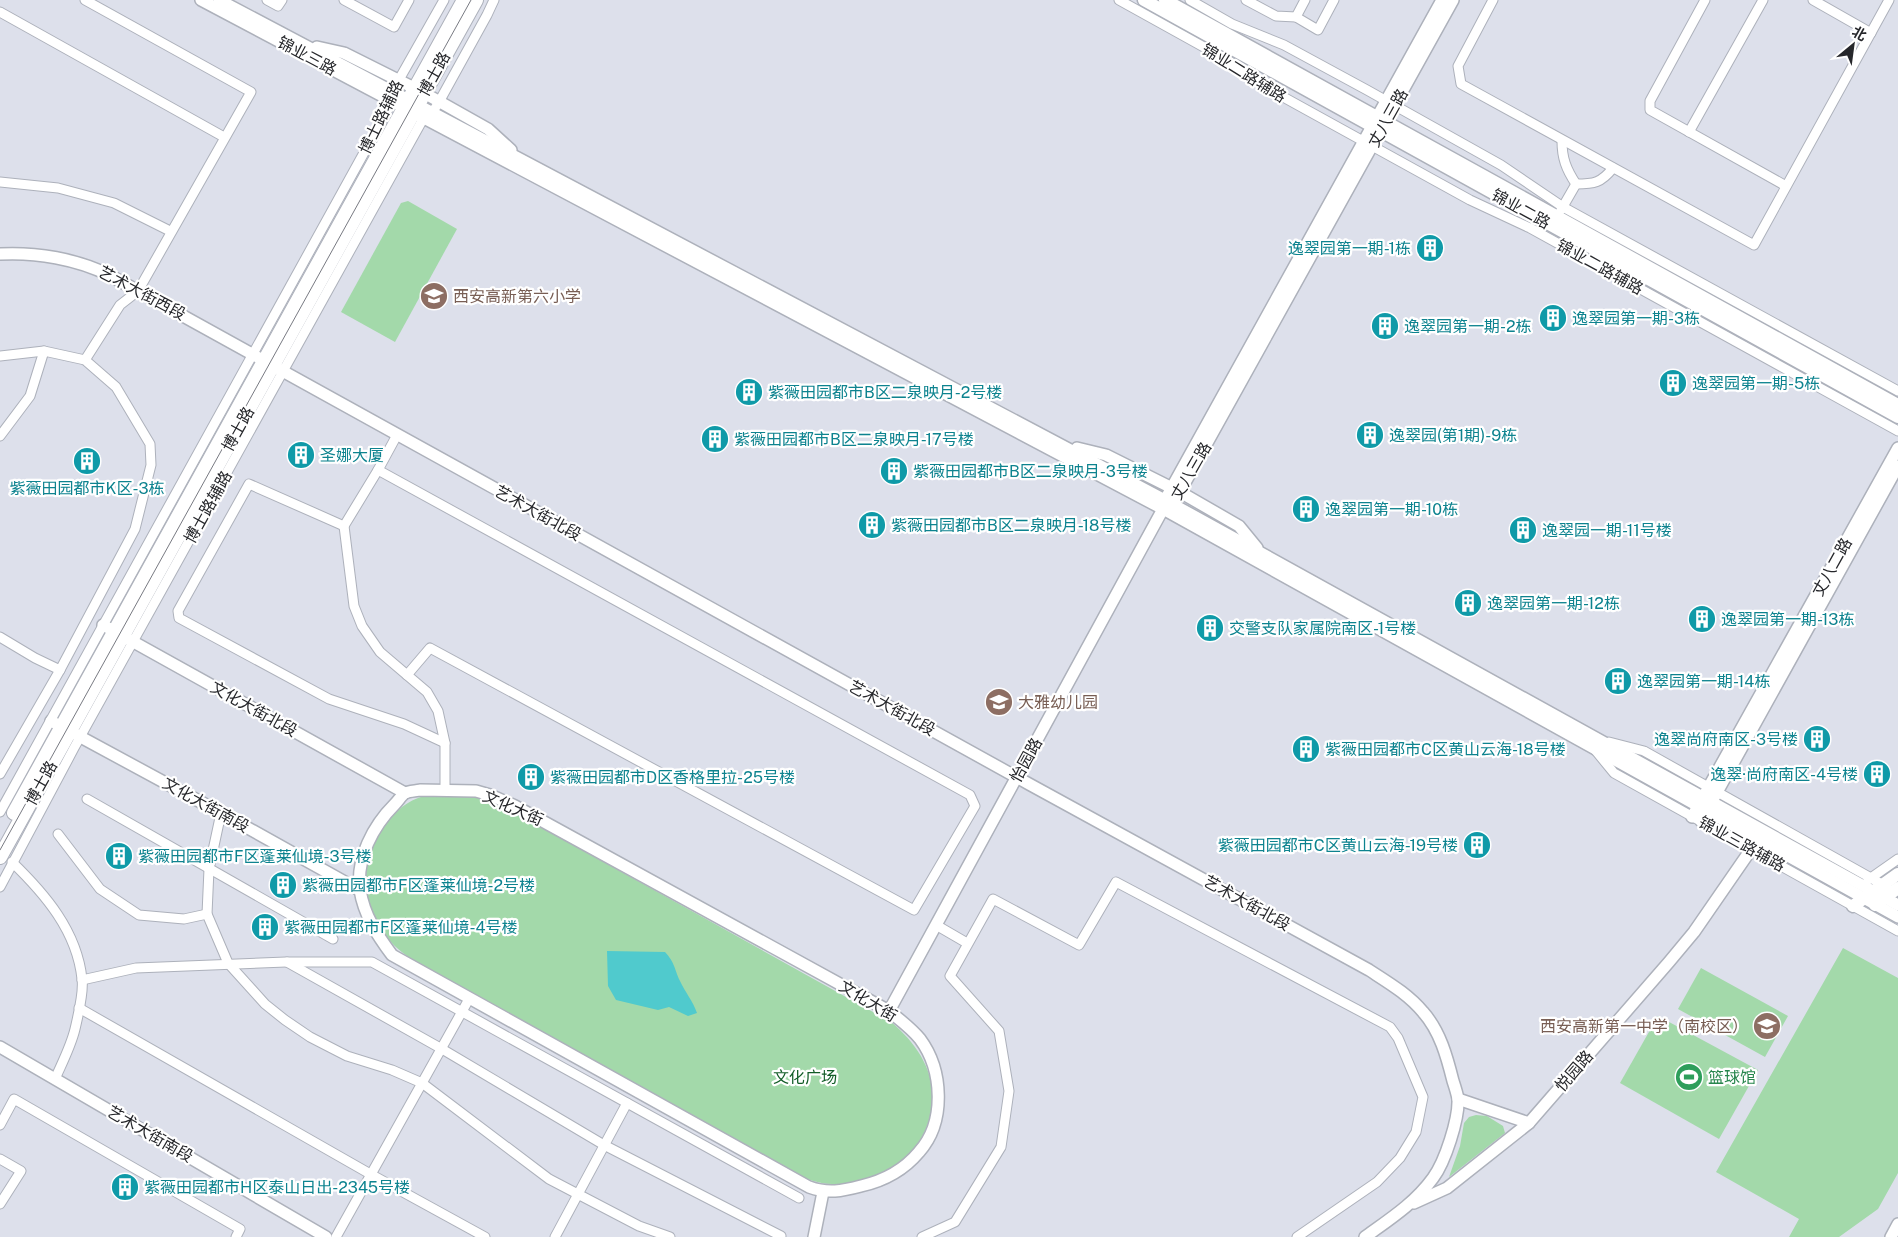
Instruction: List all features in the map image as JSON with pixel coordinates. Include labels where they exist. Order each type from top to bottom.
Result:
[{"type":"main road","name":"博士路","points":[[0,838],[66,729],[268,363],[464,0]]},
{"type":"main road","name":"博士路","points":[[411,101],[476,0]]},
{"type":"main road","name":"锦业二路","points":[[1165,0],[1379,125]]},
{"type":"main road","name":"锦业二路","points":[[1146,1],[1379,125],[1558,216],[1898,405]]},
{"type":"main road","name":"锦业二路","points":[[1558,216],[1898,417]]},
{"type":"main road","name":"博士路","points":[[6,859],[66,729]]},
{"type":"main road","points":[[1884,897],[1898,874]]},
{"type":"street","points":[[85,0],[251,92],[170,231],[138,291],[120,305],[85,360]]},
{"type":"street","name":"锦业三路","points":[[201,0],[411,101]]},
{"type":"street","name":"锦业三路","points":[[219,0],[411,101]]},
{"type":"street","points":[[266,0],[278,6],[282,0]]},
{"type":"street","points":[[344,0],[394,27],[406,1]]},
{"type":"street","name":"博士路辅路","points":[[0,812],[66,729],[268,363],[411,101],[444,0]]},
{"type":"street","name":"博士路辅路","points":[[411,101],[439,102],[494,0]]},
{"type":"street","name":"锦业二路辅路","points":[[1119,0],[1229,61],[1276,93],[1368,144],[1470,200],[1530,228],[1898,431]]},
{"type":"street","points":[[1190,0],[1232,24],[1284,45],[1501,165],[1558,216],[1898,392]]},
{"type":"street","points":[[1246,0],[1276,16],[1296,17],[1318,30],[1334,0]]},
{"type":"street","points":[[1296,17],[1305,0]]},
{"type":"street","name":"丈八三路","points":[[1170,499],[1391,103],[1442,0]]},
{"type":"street","name":"丈八三路","points":[[1391,103],[1454,0]]},
{"type":"street","points":[[1493,0],[1458,66],[1461,84],[1754,245],[1889,0]]},
{"type":"street","points":[[1705,0],[1650,101],[1650,110],[1786,186]]},
{"type":"street","points":[[1689,132],[1763,0]]},
{"type":"street","points":[[1812,0],[1871,32]]},
{"type":"street","points":[[0,12],[224,137]]},
{"type":"street","points":[[411,101],[439,102],[488,129],[521,160]]},
{"type":"street","points":[[411,101],[1060,444],[1106,455],[1170,499],[1261,553],[1705,804],[1758,840],[1884,897],[1898,931]]},
{"type":"street","points":[[411,101],[1170,499],[1595,743]]},
{"type":"street","points":[[1562,141],[1562,154],[1566,170],[1576,184]]},
{"type":"street","points":[[1576,184],[1594,184],[1606,176],[1613,168]]},
{"type":"street","points":[[0,182],[58,188],[114,203],[170,231]]},
{"type":"street","points":[[1558,216],[1576,184]]},
{"type":"street","name":"艺术大街西段","points":[[0,254],[19,253],[78,262],[93,267],[268,363]]},
{"type":"street","points":[[0,436],[30,396],[44,351]]},
{"type":"street","points":[[0,356],[44,351],[85,360],[116,387],[150,444],[151,465],[135,528],[60,670],[0,774]]},
{"type":"street","name":"艺术大街北段","points":[[268,363],[1369,970],[1405,994],[1425,1013],[1439,1037],[1447,1057],[1458,1099]]},
{"type":"street","points":[[397,435],[344,526],[354,606],[362,626],[380,652],[427,692],[438,711],[445,743],[445,789]]},
{"type":"street","name":"丈八二路","points":[[1705,804],[1898,448]]},
{"type":"street","name":"丈八二路","points":[[1705,804],[1898,466]]},
{"type":"street","points":[[378,470],[970,795],[975,806],[914,910],[430,648],[407,675]]},
{"type":"street","points":[[344,526],[249,484],[178,611],[179,618],[329,699],[404,724],[445,743]]},
{"type":"street","name":"怡园路","points":[[889,1011],[1170,499]]},
{"type":"street","name":"文化大街北段","points":[[118,634],[406,793]]},
{"type":"street","points":[[0,637],[35,658],[60,670]]},
{"type":"street","name":"文化大街南段","points":[[66,729],[361,891]]},
{"type":"street","name":"锦业三路辅路","points":[[1595,743],[1644,751],[1705,804],[1866,882]]},
{"type":"street","name":"文化大街","points":[[445,789],[490,795],[515,806],[889,1011],[906,1024],[920,1040],[935,1069],[938,1100],[934,1126],[921,1151],[901,1169],[872,1184],[847,1190],[823,1192],[798,1182],[392,955],[376,934],[365,909],[361,891],[360,878],[370,837],[386,812],[406,793],[420,790],[445,789]]},
{"type":"street","points":[[87,799],[334,939]]},
{"type":"street","points":[[221,813],[209,869],[207,914],[228,963],[265,1004],[310,1037],[347,1056],[392,1070],[422,1083],[550,1179],[639,1226],[670,1237]]},
{"type":"street","points":[[58,834],[100,889],[139,915],[184,919],[207,914]]},
{"type":"street","points":[[1758,840],[1866,882],[1884,897],[1898,917]]},
{"type":"street","name":"悦园路","points":[[1409,1206],[1447,1188],[1529,1124],[1694,932],[1758,840]]},
{"type":"street","points":[[0,887],[6,859],[40,889],[53,906],[65,926],[76,953],[82,980],[79,1008],[75,1030],[55,1079]]},
{"type":"street","points":[[1866,882],[1898,859]]},
{"type":"street","points":[[922,1237],[955,1222],[1001,1147],[1009,1091],[999,1031],[950,976],[968,942],[993,899],[1079,945],[1116,882],[1390,1027],[1398,1038],[1423,1097],[1416,1132],[1400,1158],[1377,1182],[1297,1237]]},
{"type":"street","points":[[936,925],[968,942]]},
{"type":"street","points":[[286,962],[442,1049],[604,1145],[781,1236]]},
{"type":"street","points":[[82,980],[136,968],[228,963],[372,962],[799,1198]]},
{"type":"street","points":[[336,1237],[442,1049],[468,999]]},
{"type":"street","points":[[79,1008],[372,1175],[485,1237]]},
{"type":"street","name":"艺术大街南段","points":[[0,1047],[326,1237]]},
{"type":"street","points":[[0,1125],[14,1099],[240,1229],[236,1237]]},
{"type":"street","points":[[1364,1237],[1409,1206],[1434,1178],[1443,1162],[1449,1144],[1458,1099],[1529,1124]]},
{"type":"street","points":[[555,1237],[627,1103]]},
{"type":"street","points":[[0,1159],[21,1171],[0,1204]]},
{"type":"street","points":[[814,1237],[823,1192]]},
{"type":"street","points":[[1891,1237],[1898,1224]]},
{"type":"green space","points":[[408,201],[457,229],[395,342],[341,312],[401,203]]},
{"type":"green space","name":"文化广场","points":[[456,795],[478,798],[514,812],[891,1022],[903,1033],[922,1058],[932,1086],[930,1117],[916,1147],[899,1164],[877,1175],[861,1180],[844,1184],[827,1184],[802,1177],[415,962],[403,953],[386,936],[370,907],[366,876],[368,860],[373,845],[388,820],[407,804],[422,797]]},
{"type":"green space","points":[[1843,948],[1898,978],[1898,1173],[1878,1209],[1839,1237],[1789,1237],[1799,1219],[1716,1172]]},
{"type":"green space","points":[[1701,968],[1788,1016],[1765,1057],[1678,1009]]},
{"type":"green space","name":"篮球馆","points":[[1658,1016],[1758,1070],[1719,1139],[1620,1083]]},
{"type":"green space","points":[[1476,1115],[1487,1116],[1503,1126],[1505,1133],[1449,1177],[1460,1146],[1464,1123],[1469,1117]]},
{"type":"water","points":[[607,951],[665,952],[673,963],[697,1013],[688,1016],[669,1007],[658,1010],[616,1000],[608,986]]},
{"type":"tram line","points":[[0,850],[471,0]]},
{"type":"place","name":"逸翠园第一期-1栋","points":[[1430,248]]},
{"type":"place","name":"西安高新第六小学","points":[[434,296]]},
{"type":"place","name":"逸翠园第一期-3栋","points":[[1553,318]]},
{"type":"place","name":"逸翠园第一期-2栋","points":[[1385,326]]},
{"type":"place","name":"逸翠园第一期-5栋","points":[[1673,383]]},
{"type":"place","name":"紫薇田园都市B区二泉映月-2号楼","points":[[749,392]]},
{"type":"place","name":"逸翠园(第1期)-9栋","points":[[1370,435]]},
{"type":"place","name":"紫薇田园都市B区二泉映月-17号楼","points":[[715,439]]},
{"type":"place","name":"圣娜大厦","points":[[301,455]]},
{"type":"place","name":"紫薇田园都市K区-3栋","points":[[87,461]]},
{"type":"place","name":"紫薇田园都市B区二泉映月-3号楼","points":[[894,471]]},
{"type":"place","name":"逸翠园第一期-10栋","points":[[1306,509]]},
{"type":"place","name":"紫薇田园都市B区二泉映月-18号楼","points":[[872,525]]},
{"type":"place","name":"逸翠园一期-11号楼","points":[[1523,530]]},
{"type":"place","name":"逸翠园第一期-12栋","points":[[1468,603]]},
{"type":"place","name":"逸翠园第一期-13栋","points":[[1702,619]]},
{"type":"place","name":"交警支队家属院南区-1号楼","points":[[1210,628]]},
{"type":"place","name":"逸翠园第一期-14栋","points":[[1618,681]]},
{"type":"place","name":"大雅幼儿园","points":[[999,702]]},
{"type":"place","name":"逸翠尚府南区-3号楼","points":[[1817,739]]},
{"type":"place","name":"紫薇田园都市C区黄山云海-18号楼","points":[[1306,749]]},
{"type":"place","name":"逸翠·尚府南区-4号楼","points":[[1877,774]]},
{"type":"place","name":"紫薇田园都市D区香格里拉-25号楼","points":[[531,777]]},
{"type":"place","name":"紫薇田园都市C区黄山云海-19号楼","points":[[1477,845]]},
{"type":"place","name":"紫薇田园都市F区蓬莱仙境-3号楼","points":[[119,856]]},
{"type":"place","name":"紫薇田园都市F区蓬莱仙境-2号楼","points":[[283,885]]},
{"type":"place","name":"紫薇田园都市F区蓬莱仙境-4号楼","points":[[265,927]]},
{"type":"place","name":"西安高新第一中学（南校区）","points":[[1767,1026]]},
{"type":"place","name":"篮球馆","points":[[1689,1077]]},
{"type":"place","name":"紫薇田园都市H区泰山日出-2345号楼","points":[[125,1187]]}]
